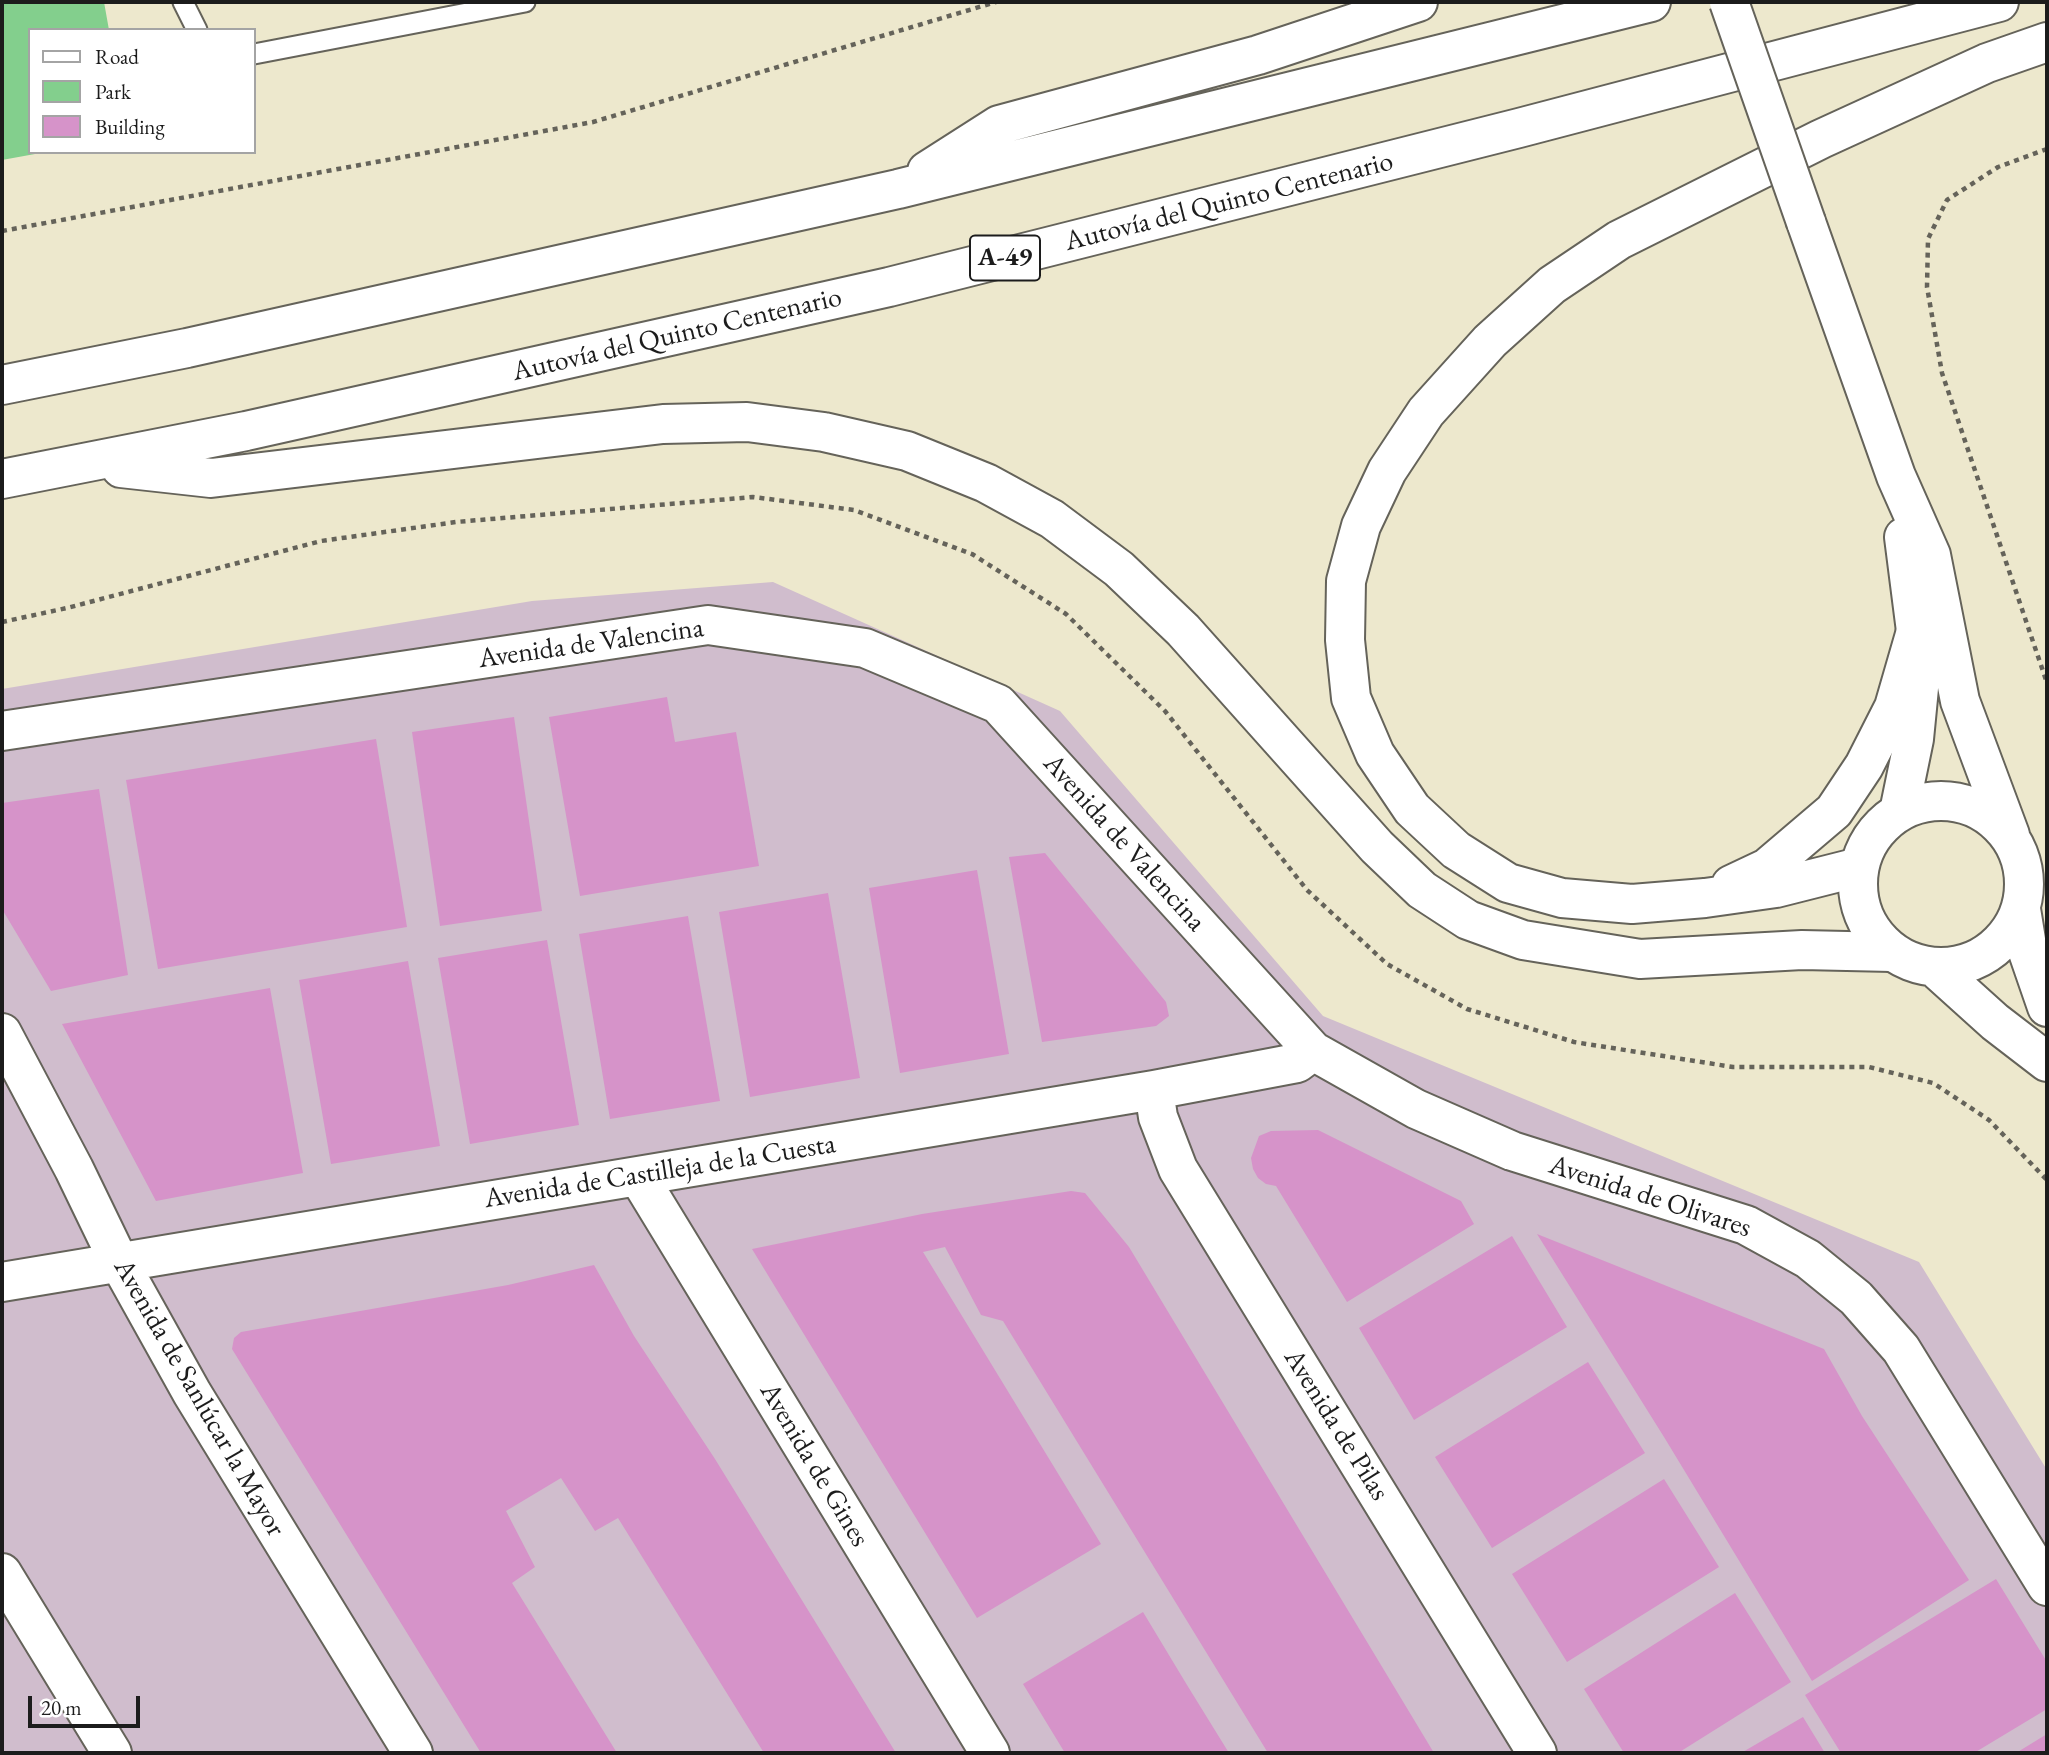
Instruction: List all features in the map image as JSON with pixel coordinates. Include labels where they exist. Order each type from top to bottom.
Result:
[{"type":"main road","points":[[898,189],[999,125],[1258,55],[1418,2]]},
{"type":"main road","points":[[2,385],[187,348],[898,189],[1651,2]]},
{"type":"main road","points":[[1729,2],[1896,476],[1931,555],[1960,701],[2021,858],[2025,884],[2021,909],[2028,952],[2047,1007]]},
{"type":"main road","name":"Autovía del Quinto Centenario","points":[[2,479],[246,431],[889,287],[1506,132],[1999,2]]},
{"type":"main road","points":[[1859,867],[1776,888],[1632,904],[1562,898],[1508,883],[1456,850],[1412,809],[1375,754],[1351,698],[1345,640],[1346,581],[1361,526],[1387,471],[1426,412],[1490,341],[1552,285],[1619,240],[1821,139],[1987,63],[2047,42]]},
{"type":"main road","points":[[85,464],[211,478],[663,424],[747,422],[824,432],[907,452],[986,482],[1052,519],[1119,569],[1183,630],[1377,847],[1422,890],[1468,920],[1522,940],[1640,959],[1802,950],[1892,952]]},
{"type":"main road","points":[[1896,476],[1916,631],[1919,688],[1914,739],[1899,812]]},
{"type":"main road","name":"Avenida de Valencina","points":[[2,731],[708,625],[865,648],[998,704],[1313,1051]]},
{"type":"main road","points":[[1704,898],[1767,868],[1834,811],[1864,766],[1894,708],[1916,631]]},
{"type":"main road","points":[[2010,835],[1992,818],[1970,806],[1947,801],[1922,803],[1899,812],[1881,826],[1867,845],[1859,867],[1857,891],[1863,914],[1874,935],[1892,952],[1911,962],[1934,967],[1962,965],[1987,954],[2008,934],[2021,909]]},
{"type":"main road","points":[[1934,967],[1995,1023],[2047,1062]]},
{"type":"main road","name":"Avenida de Sanlúcar la Mayor","points":[[2,1033],[74,1168],[119,1262],[192,1394],[413,1753]]},
{"type":"main road","name":"Avenida de Castilleja de la Cuesta","points":[[2,1282],[1154,1090],[1297,1063],[1313,1051]]},
{"type":"main road","name":"Avenida de Olivares","points":[[1313,1051],[1416,1110],[1512,1151],[1746,1225],[1808,1259],[1856,1298],[1902,1349],[2047,1586]]},
{"type":"main road","name":"Avenida de Pilas","points":[[1154,1090],[1158,1117],[1178,1168],[1537,1753]]},
{"type":"main road","name":"Avenida de Gines","points":[[638,1176],[990,1753]]},
{"type":"main road","points":[[2,1573],[113,1753]]},
{"type":"lane","points":[[183,2],[196,28]]},
{"type":"lane","points":[[256,54],[525,2]]},
{"type":"path","points":[[2,231],[593,122],[996,2]]},
{"type":"path","points":[[2047,149],[1998,167],[1947,200],[1928,239],[1927,287],[1942,373],[2047,683]]},
{"type":"shaded area","points":[[773,582],[1060,711],[1323,1016],[1919,1262],[2047,1470],[2047,1753],[2,1753],[2,689],[532,601]]},
{"type":"green space","points":[[2,2],[104,2],[109,28],[28,28],[28,154],[35,154],[2,160]]},
{"type":"building","points":[[667,697],[675,742],[736,732],[759,866],[580,896],[549,717]]},
{"type":"building","points":[[514,717],[542,911],[440,926],[412,732]]},
{"type":"building","points":[[376,739],[407,927],[158,969],[126,780]]},
{"type":"building","points":[[99,789],[128,975],[51,991],[2,909],[2,803]]},
{"type":"building","points":[[1045,853],[1166,1002],[1169,1016],[1156,1026],[1042,1042],[1009,857]]},
{"type":"building","points":[[977,870],[1009,1054],[900,1073],[869,888]]},
{"type":"building","points":[[828,893],[860,1078],[750,1097],[719,912]]},
{"type":"building","points":[[688,916],[720,1101],[610,1119],[579,934]]},
{"type":"building","points":[[547,940],[579,1125],[470,1144],[438,958]]},
{"type":"building","points":[[408,961],[440,1146],[331,1164],[299,980]]},
{"type":"building","points":[[270,988],[303,1173],[156,1201],[62,1024]]},
{"type":"building","points":[[1318,1130],[1461,1201],[1474,1224],[1347,1302],[1276,1186],[1266,1184],[1258,1178],[1251,1158],[1259,1136],[1271,1131]]},
{"type":"building","points":[[1071,1191],[1085,1193],[1129,1247],[1434,1753],[1268,1753],[1003,1321],[981,1315],[945,1247],[923,1252],[1101,1544],[977,1618],[752,1249],[922,1214]]},
{"type":"building","points":[[1537,1234],[1824,1349],[1862,1416],[1969,1580],[1812,1681]]},
{"type":"building","points":[[1512,1236],[1567,1327],[1414,1420],[1359,1328]]},
{"type":"building","points":[[594,1265],[634,1336],[715,1459],[896,1753],[764,1753],[618,1518],[595,1531],[561,1478],[506,1511],[535,1567],[512,1583],[617,1753],[481,1753],[232,1349],[234,1338],[241,1332],[508,1285]]},
{"type":"building","points":[[1588,1362],[1645,1453],[1492,1548],[1435,1457]]},
{"type":"building","points":[[1664,1479],[1719,1567],[1567,1662],[1512,1574]]},
{"type":"building","points":[[1996,1579],[2047,1662],[2047,1709],[1974,1753],[1841,1753],[1805,1695]]},
{"type":"building","points":[[1735,1593],[1791,1682],[1678,1753],[1624,1753],[1584,1689]]},
{"type":"building","points":[[1143,1612],[1229,1753],[1065,1753],[1023,1684]]},
{"type":"building","points":[[1803,1717],[1825,1753],[1741,1753]]},
{"type":"building","points":[[2047,1734],[2047,1753],[2016,1753]]}]
